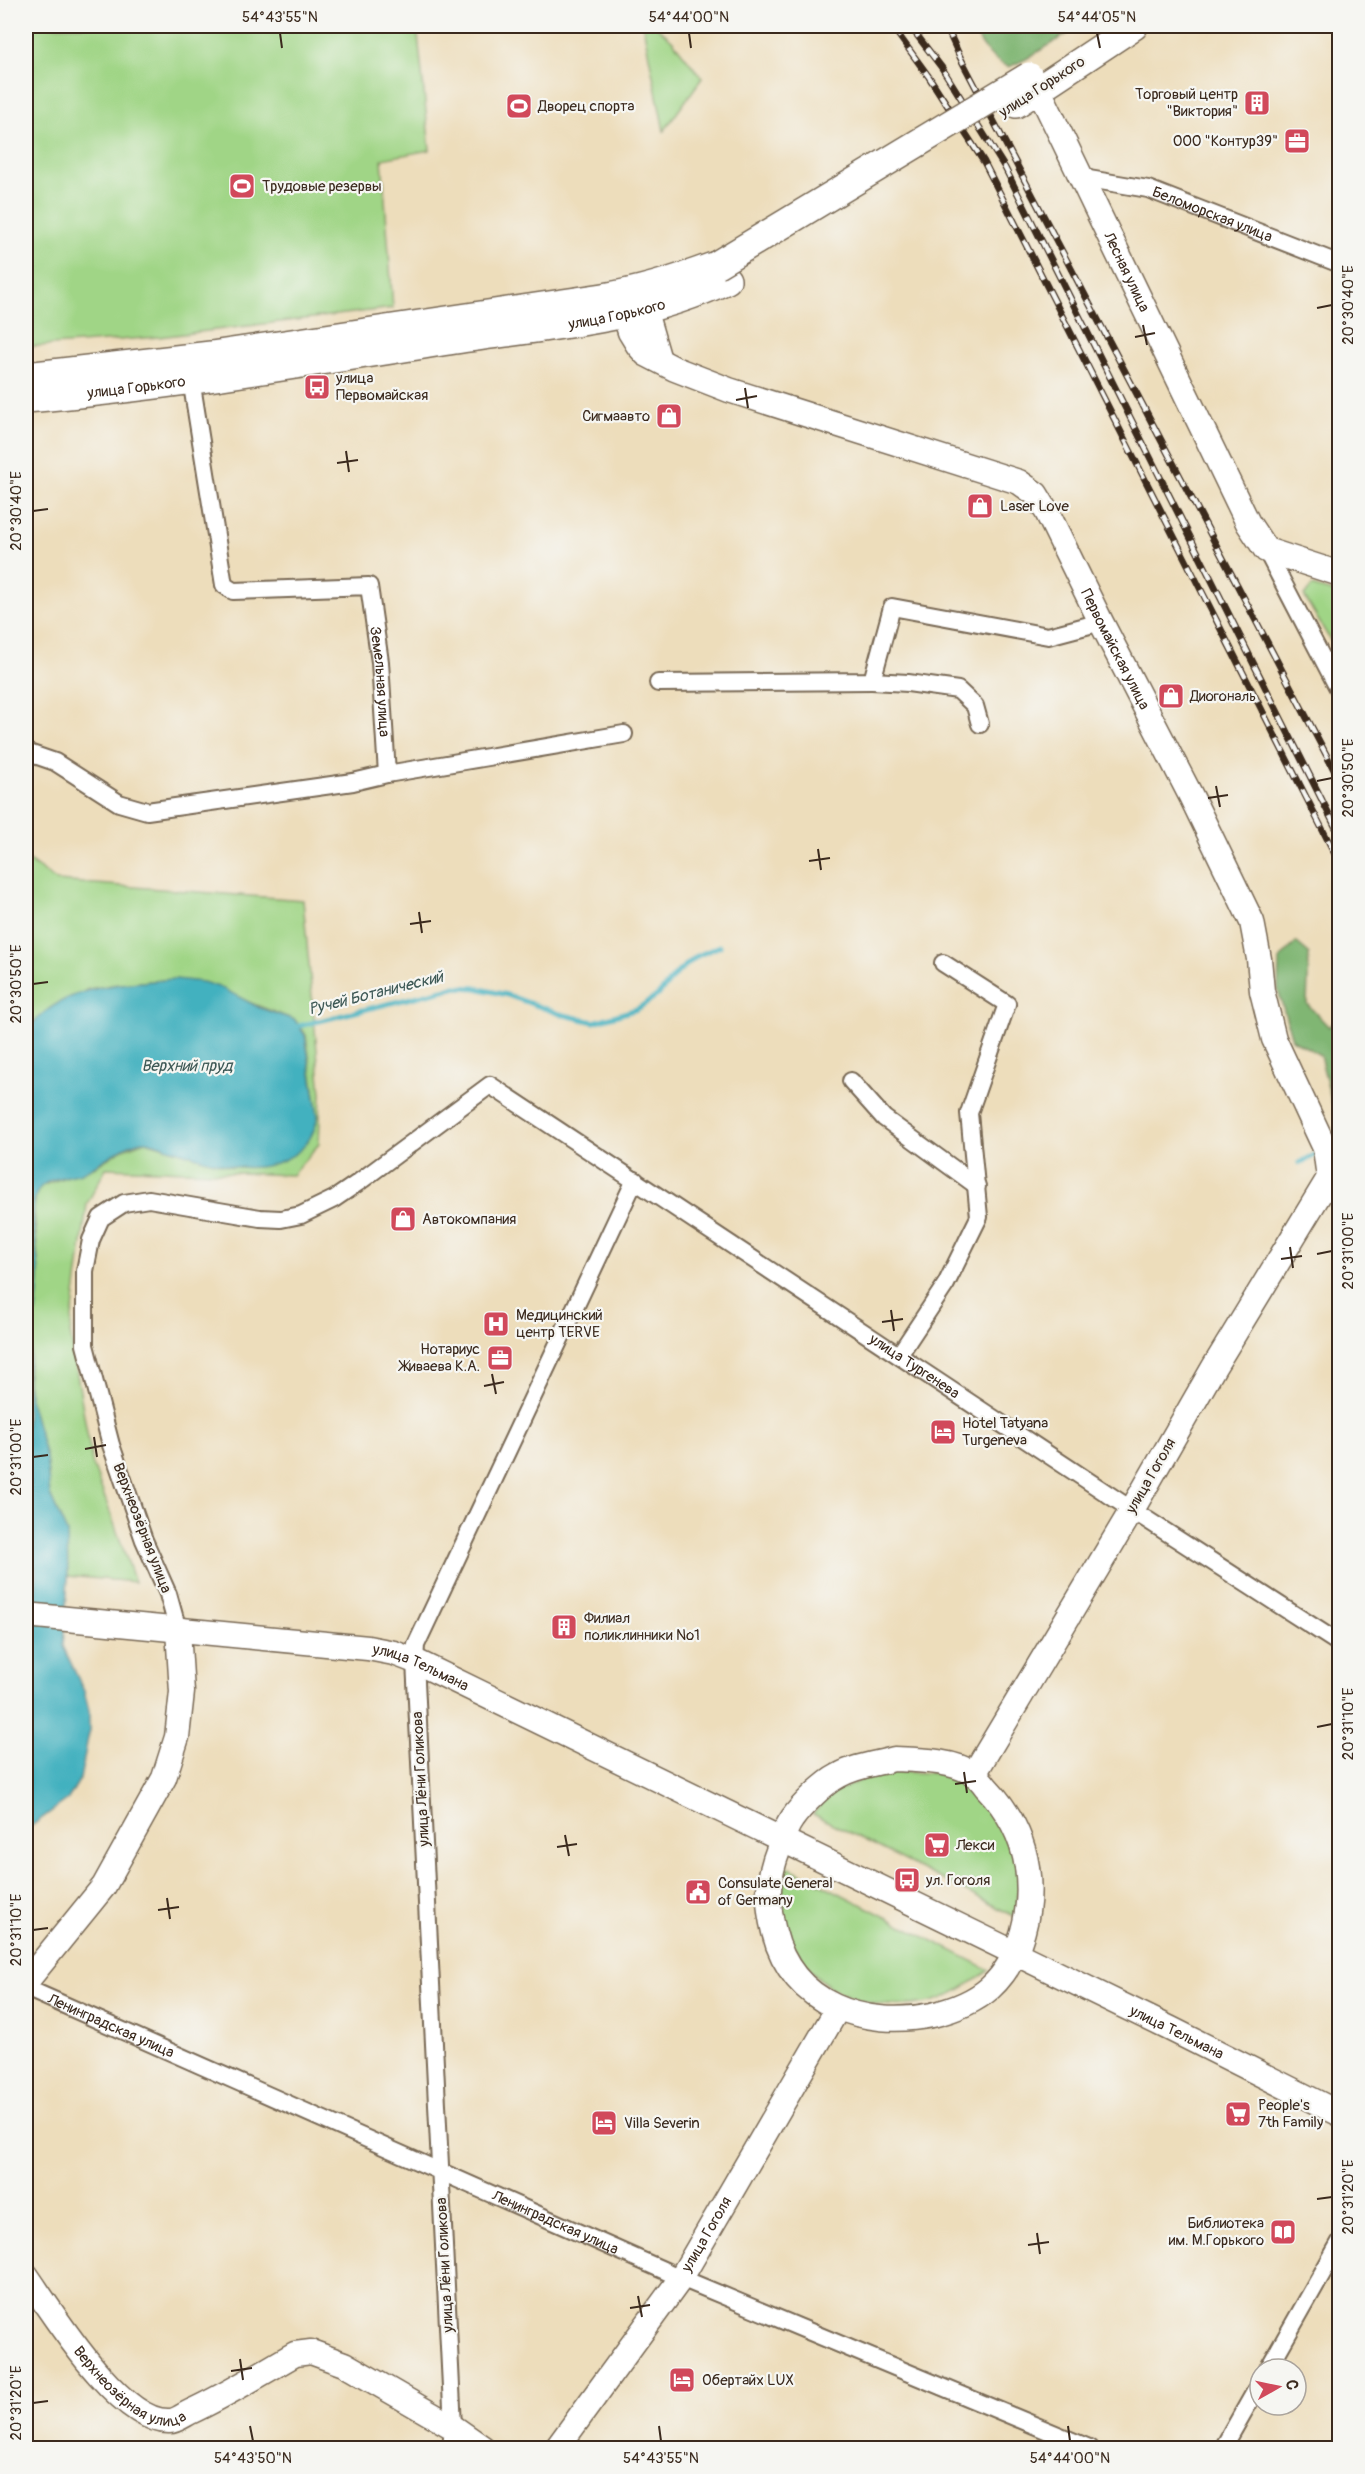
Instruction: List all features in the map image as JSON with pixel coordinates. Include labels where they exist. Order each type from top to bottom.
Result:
[{"type":"main road","name":"улица Горького","points":[[1034,83],[1104,26]]},
{"type":"main road","name":"улица Горького","points":[[26,399],[189,369],[632,302],[681,300],[722,272],[1034,83],[1134,26]]},
{"type":"main road","name":"улица Горького","points":[[26,376],[189,369]]},
{"type":"street","name":"Лесная улица","points":[[1034,83],[1083,178],[1243,512],[1266,550],[1340,692]]},
{"type":"street","name":"Беломорская улица","points":[[1083,178],[1148,189],[1340,264]]},
{"type":"street","name":"Первомайская улица","points":[[632,302],[638,345],[646,354],[675,369],[729,390],[1019,482],[1036,494],[1191,796],[1252,922],[1262,991],[1274,1039],[1325,1148],[1329,1178]]},
{"type":"street","name":"Земельная улица","points":[[189,369],[224,585],[233,591],[369,586],[380,662],[387,774]]},
{"type":"street","points":[[1266,550],[1340,574]]},
{"type":"street","points":[[872,681],[892,607],[1048,636],[1101,622]]},
{"type":"street","points":[[658,683],[872,681],[958,690],[975,706],[980,724]]},
{"type":"street","points":[[26,752],[55,762],[119,803],[147,811],[353,782],[387,774],[624,734]]},
{"type":"street","points":[[899,1355],[946,1284],[979,1217],[969,1113],[1007,1004],[943,963]]},
{"type":"street","points":[[851,1081],[884,1118],[977,1186]]},
{"type":"street","name":"улица Тургенева","points":[[490,1085],[1132,1510],[1340,1644]]},
{"type":"street","name":"Верхнеозёрная улица","points":[[26,1982],[104,1886],[164,1778],[177,1737],[182,1692],[178,1630],[168,1594],[144,1540],[111,1445],[85,1345],[85,1271],[91,1240],[101,1218],[124,1203],[149,1199],[260,1218],[281,1219],[301,1215],[334,1199],[359,1182],[490,1085]]},
{"type":"street","name":"улица Гоголя","points":[[974,1774],[1132,1510],[1214,1367],[1329,1178]]},
{"type":"street","name":"улица Лёни Голикова","points":[[452,2438],[416,1645],[635,1180]]},
{"type":"street","name":"улица Тельмана","points":[[26,1616],[368,1648],[394,1653],[415,1661],[1015,1952],[1340,2114]]},
{"type":"street","points":[[894,1759],[928,1760],[974,1774],[1002,1803],[1015,1825],[1024,1852],[1028,1878],[1026,1913],[1022,1936],[1005,1970],[991,1987],[971,2001],[944,2012],[913,2019],[862,2017],[822,2000],[802,1985],[782,1958],[771,1920],[768,1882],[791,1820],[836,1776],[858,1767],[894,1759]]},
{"type":"street","name":"Ленинградская улица","points":[[26,1988],[681,2278],[1089,2448]]},
{"type":"street","name":"улица Гоголя","points":[[557,2448],[681,2278],[838,2008]]},
{"type":"street","points":[[1275,2357],[1340,2242]]},
{"type":"street","name":"Верхнеозёрная улица","points":[[26,2275],[103,2380],[130,2407],[150,2418],[171,2421],[210,2403],[295,2354],[311,2352],[326,2355],[344,2364],[452,2438],[483,2448]]},
{"type":"street","points":[[1223,2448],[1248,2404]]},
{"type":"green space","name":"Трудовые резервы","points":[[26,26],[417,26],[430,150],[382,159],[393,308],[159,337],[26,347]]},
{"type":"green space","points":[[643,26],[656,26],[672,40],[702,78],[664,131]]},
{"type":"green space","points":[[974,26],[1080,26],[1009,67],[986,51]]},
{"type":"green space","points":[[1312,586],[1339,594],[1339,655],[1304,596]]},
{"type":"green space","points":[[26,859],[57,881],[303,900],[321,1094],[319,1144],[292,1175],[106,1168],[87,1204],[70,1333],[92,1462],[135,1582],[68,1576],[67,1533],[50,1495],[46,1457],[27,1383],[39,1276],[34,1209],[36,1194],[41,1186],[96,1166],[121,1150],[145,1141],[232,1167],[318,1117],[306,1035],[295,1020],[241,999],[175,979],[88,989],[32,1023],[26,1032]]},
{"type":"green space","points":[[1296,942],[1309,953],[1307,1004],[1329,1027],[1339,1017],[1339,1125],[1320,1055],[1292,1039],[1278,990],[1279,960]]},
{"type":"green space","points":[[896,1772],[936,1773],[972,1786],[997,1813],[1021,1865],[1016,1917],[813,1814],[830,1794],[866,1778]]},
{"type":"green space","points":[[786,1866],[990,1970],[951,1994],[935,2001],[914,2005],[888,2005],[863,2001],[840,1992],[829,1986],[812,1971],[796,1950],[785,1928],[779,1901]]},
{"type":"water","name":"Верхний пруд","points":[[175,979],[203,982],[222,988],[260,1008],[295,1020],[305,1035],[318,1117],[311,1137],[303,1147],[293,1155],[272,1165],[229,1166],[146,1141],[122,1149],[81,1173],[50,1181],[37,1193],[34,1201],[33,1221],[39,1288],[27,1383],[46,1457],[50,1495],[67,1533],[68,1579],[63,1646],[84,1691],[89,1710],[89,1733],[80,1779],[68,1799],[26,1830],[26,1643],[29,1641],[36,1583],[35,1566],[26,1560],[26,1032],[40,1016],[56,1004],[74,995],[113,985]]},
{"type":"waterway","name":"Ручей Ботанический","points":[[299,1026],[455,987],[476,988],[507,995],[560,1014],[594,1022],[637,1009],[658,995],[678,972],[697,956],[720,946]]},
{"type":"waterway","points":[[1299,1163],[1315,1155]]},
{"type":"railway","points":[[892,26],[929,77],[984,162],[1340,864]]},
{"type":"railway","points":[[910,26],[942,68],[1005,168],[1340,836]]},
{"type":"railway","points":[[946,26],[960,57],[1340,781]]},
{"type":"place","name":"Торговый центр \"Виктория\"","points":[[1257,103]]},
{"type":"place","name":"Дворец спорта","points":[[519,106]]},
{"type":"place","name":"ООО \"Контур39\"","points":[[1297,141]]},
{"type":"place","name":"Трудовые резервы","points":[[242,186]]},
{"type":"place","name":"улица Первомайская","points":[[317,387]]},
{"type":"place","name":"Сигмаавто","points":[[669,416]]},
{"type":"place","name":"Laser Love","points":[[980,506]]},
{"type":"place","name":"Диогональ","points":[[1171,696]]},
{"type":"place","name":"Автокомпания","points":[[403,1219]]},
{"type":"place","name":"Медицинский центр TERVE","points":[[496,1324]]},
{"type":"place","name":"Нотариус Живаева К.А.","points":[[500,1358]]},
{"type":"place","name":"Hotel Tatyana Turgeneva","points":[[943,1432]]},
{"type":"place","name":"Филиал поликлинники №1","points":[[564,1627]]},
{"type":"place","name":"Лекси","points":[[937,1845]]},
{"type":"place","name":"ул. Гоголя","points":[[907,1880]]},
{"type":"place","name":"Consulate General of Germany","points":[[698,1892]]},
{"type":"place","name":"People's 7th Family","points":[[1238,2114]]},
{"type":"place","name":"Villa Severin","points":[[604,2123]]},
{"type":"place","name":"Библиотека им. М.Горького","points":[[1283,2232]]},
{"type":"place","name":"Обертайх LUX","points":[[682,2380]]}]
